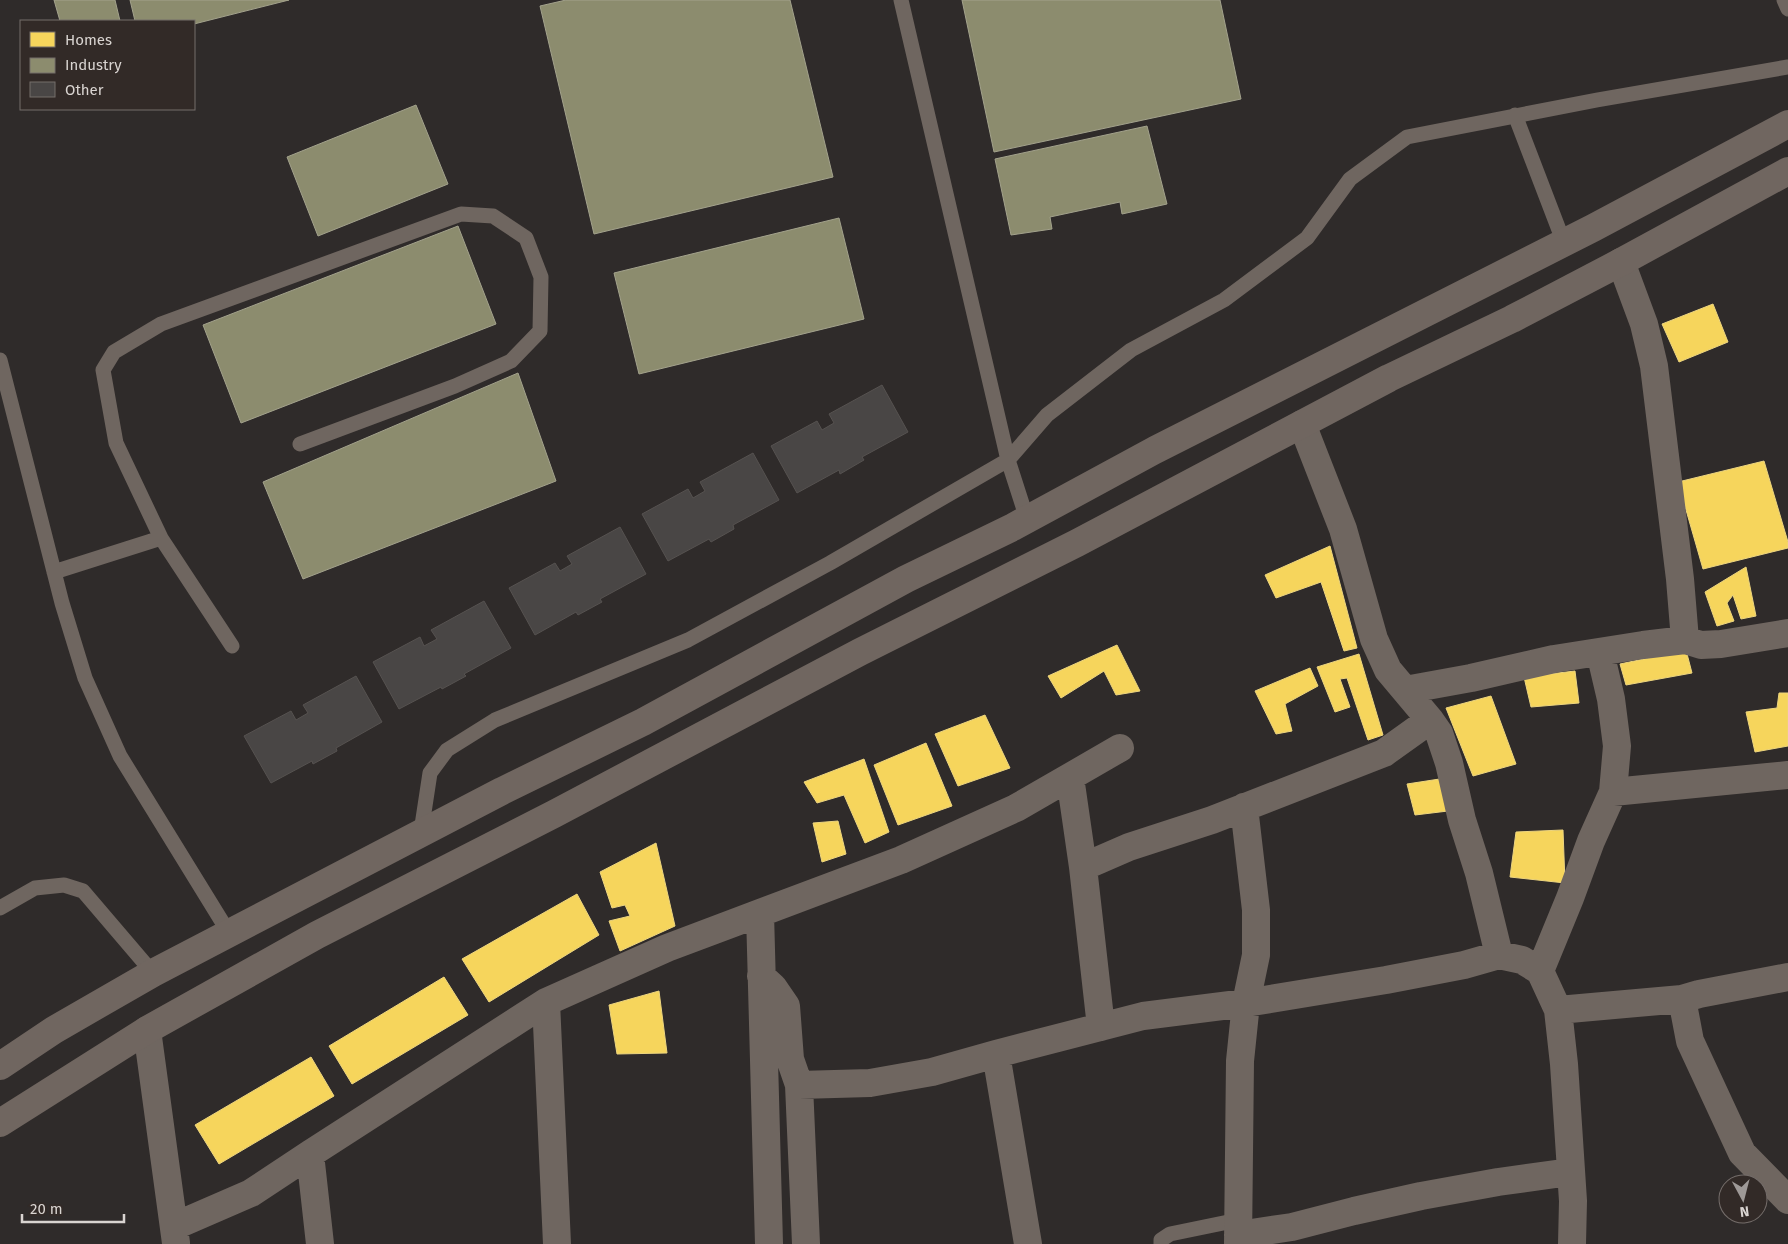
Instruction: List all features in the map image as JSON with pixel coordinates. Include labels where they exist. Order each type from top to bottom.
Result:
[{"type":"main road","points":[[0,1066],[54,1030],[229,932],[421,832],[643,722],[906,579],[1027,519],[1155,450],[1564,243],[1788,124]]},
{"type":"main road","points":[[0,1122],[147,1030],[318,935],[554,814],[860,652],[1077,543],[1389,378],[1512,319],[1788,171]]},
{"type":"street","points":[[1621,262],[1644,324],[1654,366],[1680,579],[1685,640]]},
{"type":"street","points":[[1302,424],[1343,529],[1374,639],[1388,670],[1439,733],[1449,764],[1462,820],[1479,873],[1499,955]]},
{"type":"street","points":[[1405,690],[1471,678],[1554,659],[1600,652],[1685,640],[1701,644],[1722,644],[1788,633]]},
{"type":"street","points":[[1540,971],[1591,841],[1613,792],[1617,746],[1611,699],[1600,652]]},
{"type":"street","points":[[1083,868],[1129,847],[1212,820],[1384,753],[1430,720]]},
{"type":"street","points":[[147,1030],[176,1235],[251,1193],[546,1002],[667,948],[901,860],[1016,808],[1120,748]]},
{"type":"street","points":[[1613,792],[1788,775]]},
{"type":"street","points":[[1070,777],[1102,1027]]},
{"type":"street","points":[[1244,807],[1256,910],[1256,955],[1246,1002],[1240,1061],[1238,1233],[1292,1227],[1421,1196],[1498,1182],[1570,1172]]},
{"type":"street","points":[[760,913],[769,1244]]},
{"type":"street","points":[[799,1085],[870,1083],[932,1072],[1143,1016],[1246,1002],[1464,966],[1499,955],[1522,960],[1540,971],[1558,1010],[1564,1064],[1573,1201],[1572,1244]]},
{"type":"street","points":[[761,976],[773,987],[786,1006],[790,1059],[799,1085],[806,1244]]},
{"type":"street","points":[[1558,1010],[1682,999],[1788,976]]},
{"type":"street","points":[[1682,999],[1690,1041],[1742,1153],[1788,1200]]},
{"type":"street","points":[[546,1002],[557,1244]]},
{"type":"street","points":[[996,1054],[1028,1244]]},
{"type":"street","points":[[310,1154],[320,1244]]},
{"type":"lane","points":[[901,0],[1008,460],[1027,519]]},
{"type":"lane","points":[[1784,0],[1788,9]]},
{"type":"lane","points":[[421,832],[430,773],[447,750],[495,720],[688,640],[830,563],[1008,460],[1047,415],[1131,350],[1224,300],[1307,238],[1350,179],[1406,137],[1514,115],[1788,67]]},
{"type":"lane","points":[[1514,115],[1564,243]]},
{"type":"lane","points":[[232,646],[161,538],[116,443],[103,370],[114,352],[161,324],[462,214],[493,216],[526,238],[541,277],[540,331],[511,361],[455,386],[300,444]]},
{"type":"lane","points":[[0,360],[7,417],[85,678],[120,756],[229,932]]},
{"type":"lane","points":[[54,572],[161,538]]},
{"type":"lane","points":[[0,908],[35,888],[64,885],[83,891],[153,973]]},
{"type":"lane","points":[[1161,1244],[1161,1240],[1170,1234],[1238,1233]]},
{"type":"building: Homes","points":[[1713,304],[1728,342],[1679,362],[1662,324]]},
{"type":"building: Homes","points":[[1764,461],[1788,542],[1788,548],[1703,569],[1678,482]]},
{"type":"building: Homes","points":[[1330,546],[1357,648],[1344,651],[1321,582],[1276,598],[1265,575]]},
{"type":"building: Homes","points":[[1746,567],[1756,616],[1741,619],[1733,595],[1727,603],[1734,621],[1717,626],[1705,592]]},
{"type":"building: Homes","points":[[1117,645],[1140,691],[1116,695],[1104,671],[1061,698],[1048,676]]},
{"type":"building: Homes","points":[[1686,650],[1692,673],[1626,685],[1620,664]]},
{"type":"building: Homes","points":[[1359,654],[1383,735],[1368,740],[1347,678],[1340,679],[1350,707],[1335,712],[1317,667]]},
{"type":"building: Homes","points":[[1310,668],[1318,686],[1285,704],[1292,731],[1276,734],[1255,691]]},
{"type":"building: Homes","points":[[1575,671],[1579,703],[1531,707],[1524,677]]},
{"type":"building: Homes","points":[[1779,693],[1788,693],[1788,746],[1755,752],[1746,712],[1777,708]]},
{"type":"building: Homes","points":[[1491,696],[1516,764],[1473,776],[1446,708]]},
{"type":"building: Homes","points":[[985,715],[1010,768],[958,786],[935,734]]},
{"type":"building: Homes","points":[[926,743],[952,806],[898,825],[874,765]]},
{"type":"building: Homes","points":[[864,759],[889,832],[865,843],[844,795],[817,803],[804,782]]},
{"type":"building: Homes","points":[[1446,778],[1448,811],[1415,815],[1407,784]]},
{"type":"building: Homes","points":[[838,821],[846,854],[822,862],[813,823]]},
{"type":"building: Homes","points":[[1563,830],[1565,883],[1510,877],[1516,832]]},
{"type":"building: Homes","points":[[656,843],[675,926],[620,951],[609,921],[630,916],[625,905],[612,908],[600,872]]},
{"type":"building: Homes","points":[[577,894],[599,935],[489,1002],[462,959]]},
{"type":"building: Homes","points":[[444,977],[468,1015],[352,1084],[329,1046]]},
{"type":"building: Homes","points":[[659,991],[667,1053],[617,1054],[609,1005]]},
{"type":"building: Homes","points":[[311,1057],[334,1096],[219,1164],[195,1125]]},
{"type":"building: Industry","points":[[54,0],[115,0],[120,20],[60,20]]},
{"type":"building: Industry","points":[[130,0],[289,0],[195,24],[195,20],[135,20]]},
{"type":"building: Industry","points":[[566,0],[790,0],[833,177],[594,234],[540,6]]},
{"type":"building: Industry","points":[[962,0],[1220,0],[1241,99],[994,152]]},
{"type":"building: Industry","points":[[416,105],[448,184],[318,236],[287,157]]},
{"type":"building: Industry","points":[[1147,126],[1167,204],[1122,214],[1120,202],[1050,217],[1052,229],[1011,235],[995,159]]},
{"type":"building: Industry","points":[[839,218],[864,319],[639,374],[614,273]]},
{"type":"building: Industry","points":[[458,226],[496,324],[241,423],[203,325]]},
{"type":"building: Industry","points":[[518,373],[556,481],[303,579],[263,482]]},
{"type":"building: Other","points":[[882,385],[908,432],[862,457],[864,460],[840,474],[839,470],[797,493],[771,446],[817,421],[822,430],[834,423],[829,414]]},
{"type":"building: Other","points":[[753,453],[779,500],[733,525],[734,529],[711,542],[709,539],[668,561],[642,514],[688,489],[693,498],[705,491],[700,482]]},
{"type":"building: Other","points":[[620,527],[646,574],[600,599],[602,602],[578,615],[576,612],[535,635],[509,588],[555,563],[560,571],[572,564],[567,556]]},
{"type":"building: Other","points":[[484,601],[511,648],[464,674],[466,676],[399,709],[373,662],[420,637],[424,646],[437,639],[431,630]]},
{"type":"building: Other","points":[[356,676],[382,722],[336,748],[337,751],[313,764],[312,761],[271,783],[244,736],[291,711],[296,720],[308,713],[303,705]]}]
